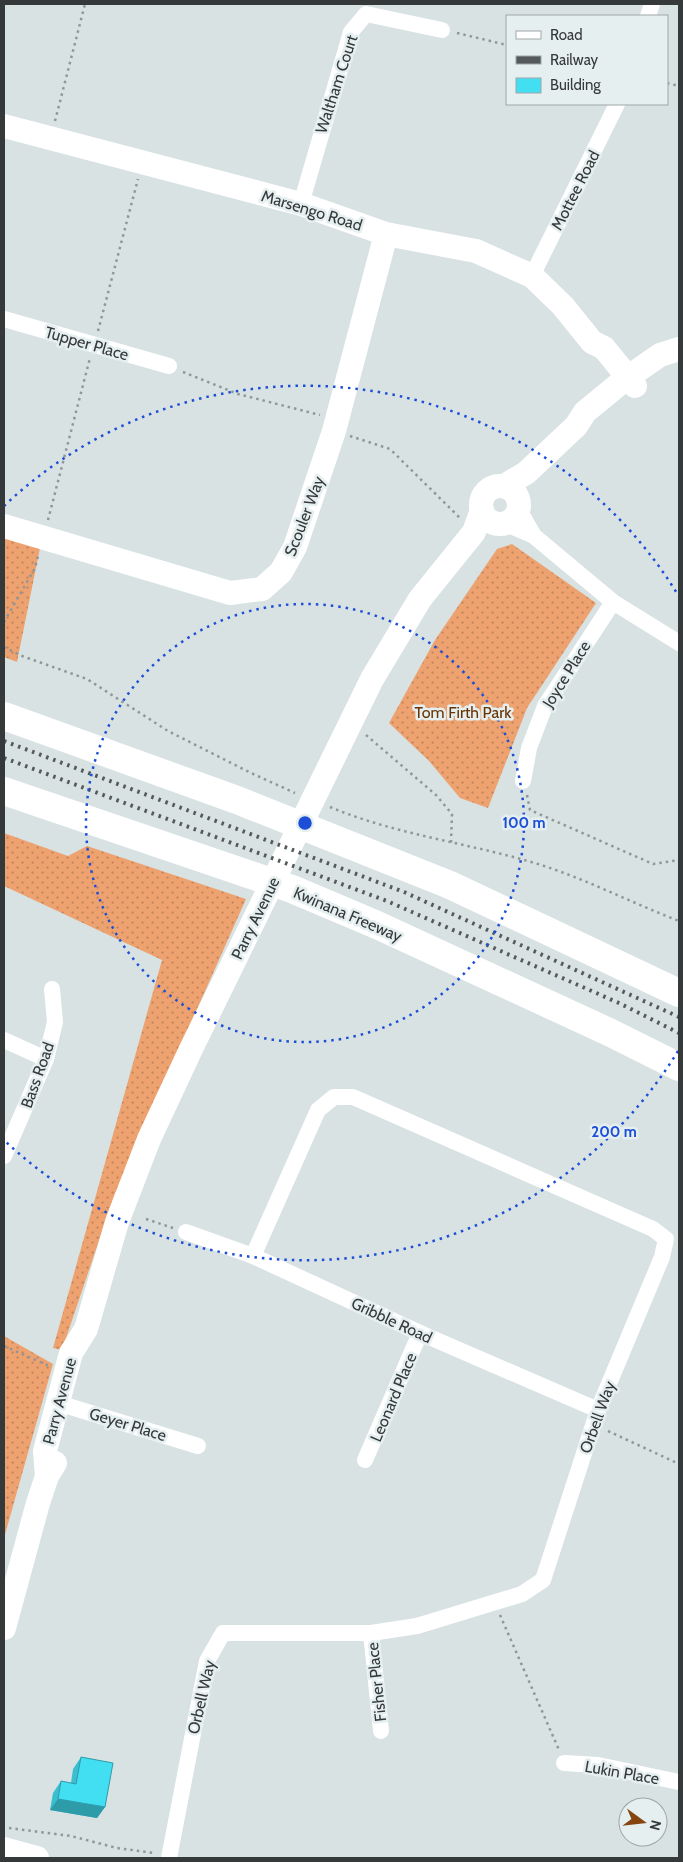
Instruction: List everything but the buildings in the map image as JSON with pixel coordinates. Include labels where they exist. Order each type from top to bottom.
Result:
[{"type":"highway","points":[[4,716],[236,800],[396,863],[548,930],[679,993]]},
{"type":"highway","name":"Kwinana Freeway","points":[[4,791],[292,889],[386,929],[609,1032],[679,1067]]},
{"type":"main road","name":"Marsengo Road","points":[[4,126],[301,204],[386,234],[476,251],[532,276],[563,306],[592,342],[592,354],[626,386]]},
{"type":"main road","name":"Scouler Way","points":[[4,526],[230,592],[262,589],[281,572],[295,547],[334,431],[386,234]]},
{"type":"main road","name":"Parry Avenue","points":[[4,1628],[47,1476],[60,1455],[67,1367],[71,1353],[86,1329],[117,1222],[149,1140],[372,679],[420,600],[500,512],[526,473],[576,426],[592,420],[660,355],[678,350]]},
{"type":"main road","name":"Parry Avenue","points":[[65,1405],[86,1357],[86,1329]]},
{"type":"main road","points":[[6,1844],[38,1858]]},
{"type":"street","name":"Waltham Court","points":[[301,204],[350,32],[366,14],[442,30]]},
{"type":"street","name":"Mottee Road","points":[[532,276],[617,105]]},
{"type":"street","name":"Tupper Place","points":[[4,319],[169,366]]},
{"type":"street","points":[[500,512],[534,536],[613,602],[679,643]]},
{"type":"street","name":"Joyce Place","points":[[523,781],[529,748],[545,706],[613,602]]},
{"type":"street","name":"Bass Road","points":[[4,1156],[46,1058],[55,1022],[52,989]]},
{"type":"street","points":[[4,1040],[46,1058]]},
{"type":"street","name":"Orbell Way","points":[[170,1857],[207,1661],[223,1633],[371,1633],[417,1626],[522,1594],[543,1580],[595,1417],[662,1257],[666,1239],[653,1229],[353,1097],[334,1097],[318,1110],[253,1256]]},
{"type":"street","name":"Gribble Road","points":[[186,1232],[253,1256],[595,1417]]},
{"type":"street","name":"Leonard Place","points":[[365,1460],[420,1333]]},
{"type":"street","name":"Geyer Place","points":[[65,1405],[198,1446]]},
{"type":"street","name":"Fisher Place","points":[[371,1633],[381,1731]]},
{"type":"street","name":"Lukin Place","points":[[564,1763],[598,1765],[679,1782]]},
{"type":"path","points":[[50,139],[85,4]]},
{"type":"path","points":[[442,30],[506,45]]},
{"type":"path","points":[[4,622],[35,568],[142,163]]},
{"type":"path","points":[[169,366],[238,394],[328,417],[334,431],[390,449],[500,512]]},
{"type":"path","points":[[363,733],[436,795],[452,814],[451,842]]},
{"type":"path","points":[[523,781],[530,810],[653,864],[679,860]]},
{"type":"path","points":[[146,1219],[186,1232]]},
{"type":"path","points":[[4,1346],[63,1372],[67,1367]]},
{"type":"path","points":[[595,1417],[679,1464]]},
{"type":"path","points":[[494,1602],[564,1763]]},
{"type":"path","points":[[6,1844],[71,1836],[117,1848],[170,1857]]},
{"type":"green space","points":[[4,532],[41,543],[17,662],[4,657]]},
{"type":"green space","name":"Tom Firth Park","points":[[512,544],[596,603],[527,708],[488,808],[460,798],[429,761],[389,723],[435,640],[497,549]]},
{"type":"green space","points":[[4,833],[68,856],[87,846],[246,899],[114,1196],[62,1350],[53,1348],[162,960],[4,886]]},
{"type":"green space","points":[[4,1336],[53,1364],[4,1538]]},
{"type":"railway","points":[[4,741],[404,892],[679,1017]]},
{"type":"railway","points":[[4,758],[387,901],[619,1003],[679,1033]]}]
